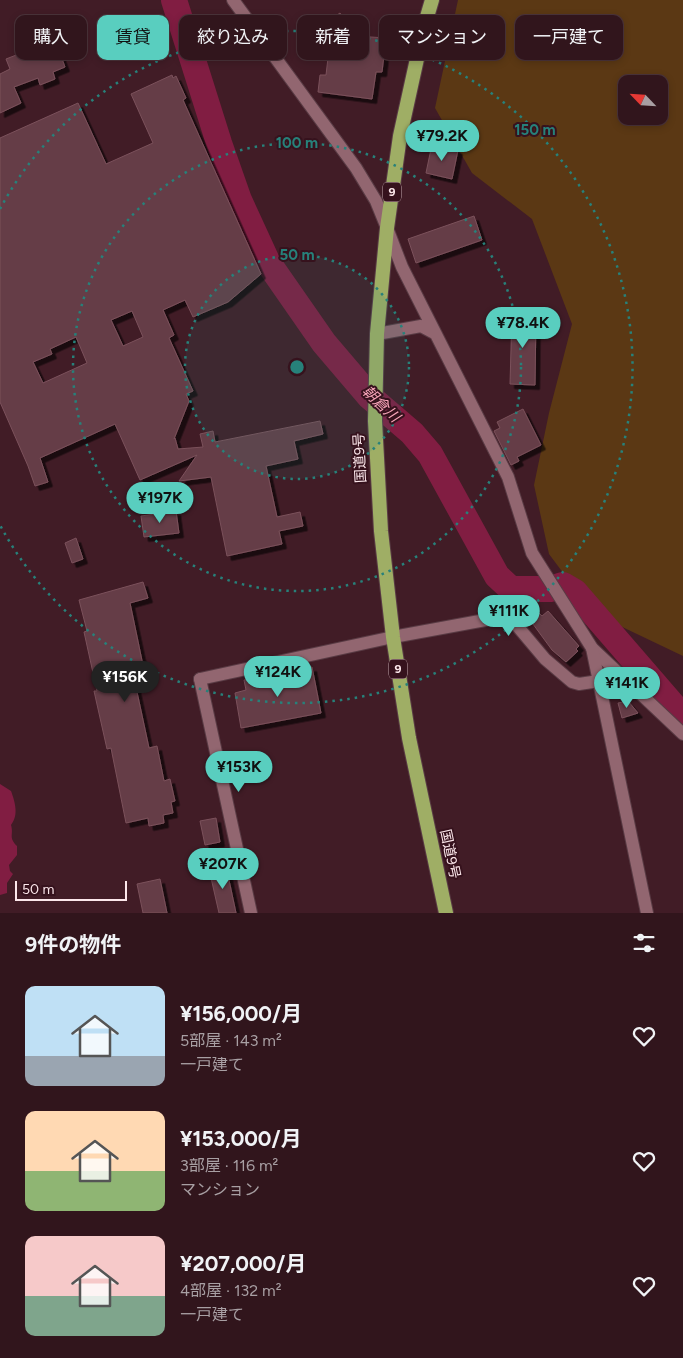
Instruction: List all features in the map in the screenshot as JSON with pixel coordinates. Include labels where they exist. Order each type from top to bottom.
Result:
[{"type":"highway","name":"国道9号","points":[[432,0],[424,26],[400,136],[387,228],[378,334],[375,421],[381,531],[393,637],[410,738],[446,913]]},
{"type":"street","points":[[233,0],[356,168],[376,201],[402,267],[508,477],[532,553],[592,648],[683,734]]},
{"type":"street","points":[[378,334],[421,326],[436,334]]},
{"type":"street","points":[[251,913],[200,679],[393,637],[507,616],[545,659],[572,682],[579,684],[599,681]]},
{"type":"street","points":[[592,648],[647,913]]},
{"type":"shaded area","points":[[458,0],[683,0],[683,656],[593,613],[549,554],[534,485],[549,413],[572,324],[532,219],[472,173],[435,108],[445,60],[505,60],[505,15],[455,15]]},
{"type":"shaded area","points":[[0,784],[11,791],[14,800],[16,813],[11,825],[12,838],[17,846],[17,855],[9,865],[10,871],[13,874],[7,883],[7,893],[0,895]]},
{"type":"building","points":[[369,37],[379,38],[379,60],[383,60],[382,72],[376,72],[372,99],[318,92],[320,75],[326,75],[328,60],[369,60]]},
{"type":"building","points":[[15,56],[15,60],[62,60],[65,67],[53,72],[55,79],[40,85],[38,78],[14,87],[21,103],[0,113],[0,74],[10,69],[6,59]]},
{"type":"building","points":[[172,75],[173,78],[176,76],[186,98],[183,100],[261,274],[228,302],[193,317],[185,300],[163,310],[174,335],[169,338],[193,391],[186,394],[189,401],[174,439],[178,449],[203,447],[200,434],[213,431],[215,442],[320,421],[323,434],[294,441],[298,459],[266,466],[277,517],[300,512],[303,526],[279,531],[282,544],[227,556],[211,477],[179,481],[197,455],[140,480],[115,424],[40,458],[48,482],[35,486],[0,402],[0,138],[78,103],[106,164],[153,143],[131,94]],"holes":[[[132,311],[143,337],[123,346],[111,320]],[[76,337],[87,363],[43,383],[33,362],[52,354],[50,349]]]},
{"type":"building","points":[[432,144],[458,150],[452,179],[426,173]]},
{"type":"building","points":[[474,216],[482,240],[416,263],[408,239]]},
{"type":"building","points":[[512,314],[536,314],[535,385],[510,384]]},
{"type":"building","points":[[523,409],[541,445],[517,457],[519,461],[511,465],[494,431],[500,428],[497,422]]},
{"type":"building","points":[[176,511],[179,533],[144,537],[141,516]]},
{"type":"building","points":[[76,538],[83,559],[72,563],[65,543]]},
{"type":"building","points":[[143,582],[148,598],[130,603],[145,675],[134,678],[149,748],[157,746],[164,781],[170,779],[175,801],[171,802],[173,813],[163,815],[164,823],[149,826],[148,818],[126,823],[111,748],[107,749],[94,691],[97,691],[84,632],[87,631],[79,600]]},
{"type":"building","points":[[548,611],[579,646],[576,649],[578,651],[566,662],[552,650],[530,620],[539,613],[542,616]]},
{"type":"building","points":[[312,667],[321,713],[241,728],[235,693],[246,690],[244,680]]},
{"type":"building","points":[[628,701],[638,713],[622,718],[618,703]]},
{"type":"building","points":[[216,818],[220,842],[205,845],[200,821]]},
{"type":"building","points":[[226,866],[236,913],[219,913],[209,869]]},
{"type":"building","points":[[160,879],[167,913],[143,913],[137,884]]},
{"type":"waterway","name":"朝倉川","points":[[174,0],[239,200],[267,261],[324,343],[370,397],[412,433],[430,454],[497,576],[511,589],[550,589],[563,585],[575,592],[683,717]]}]
